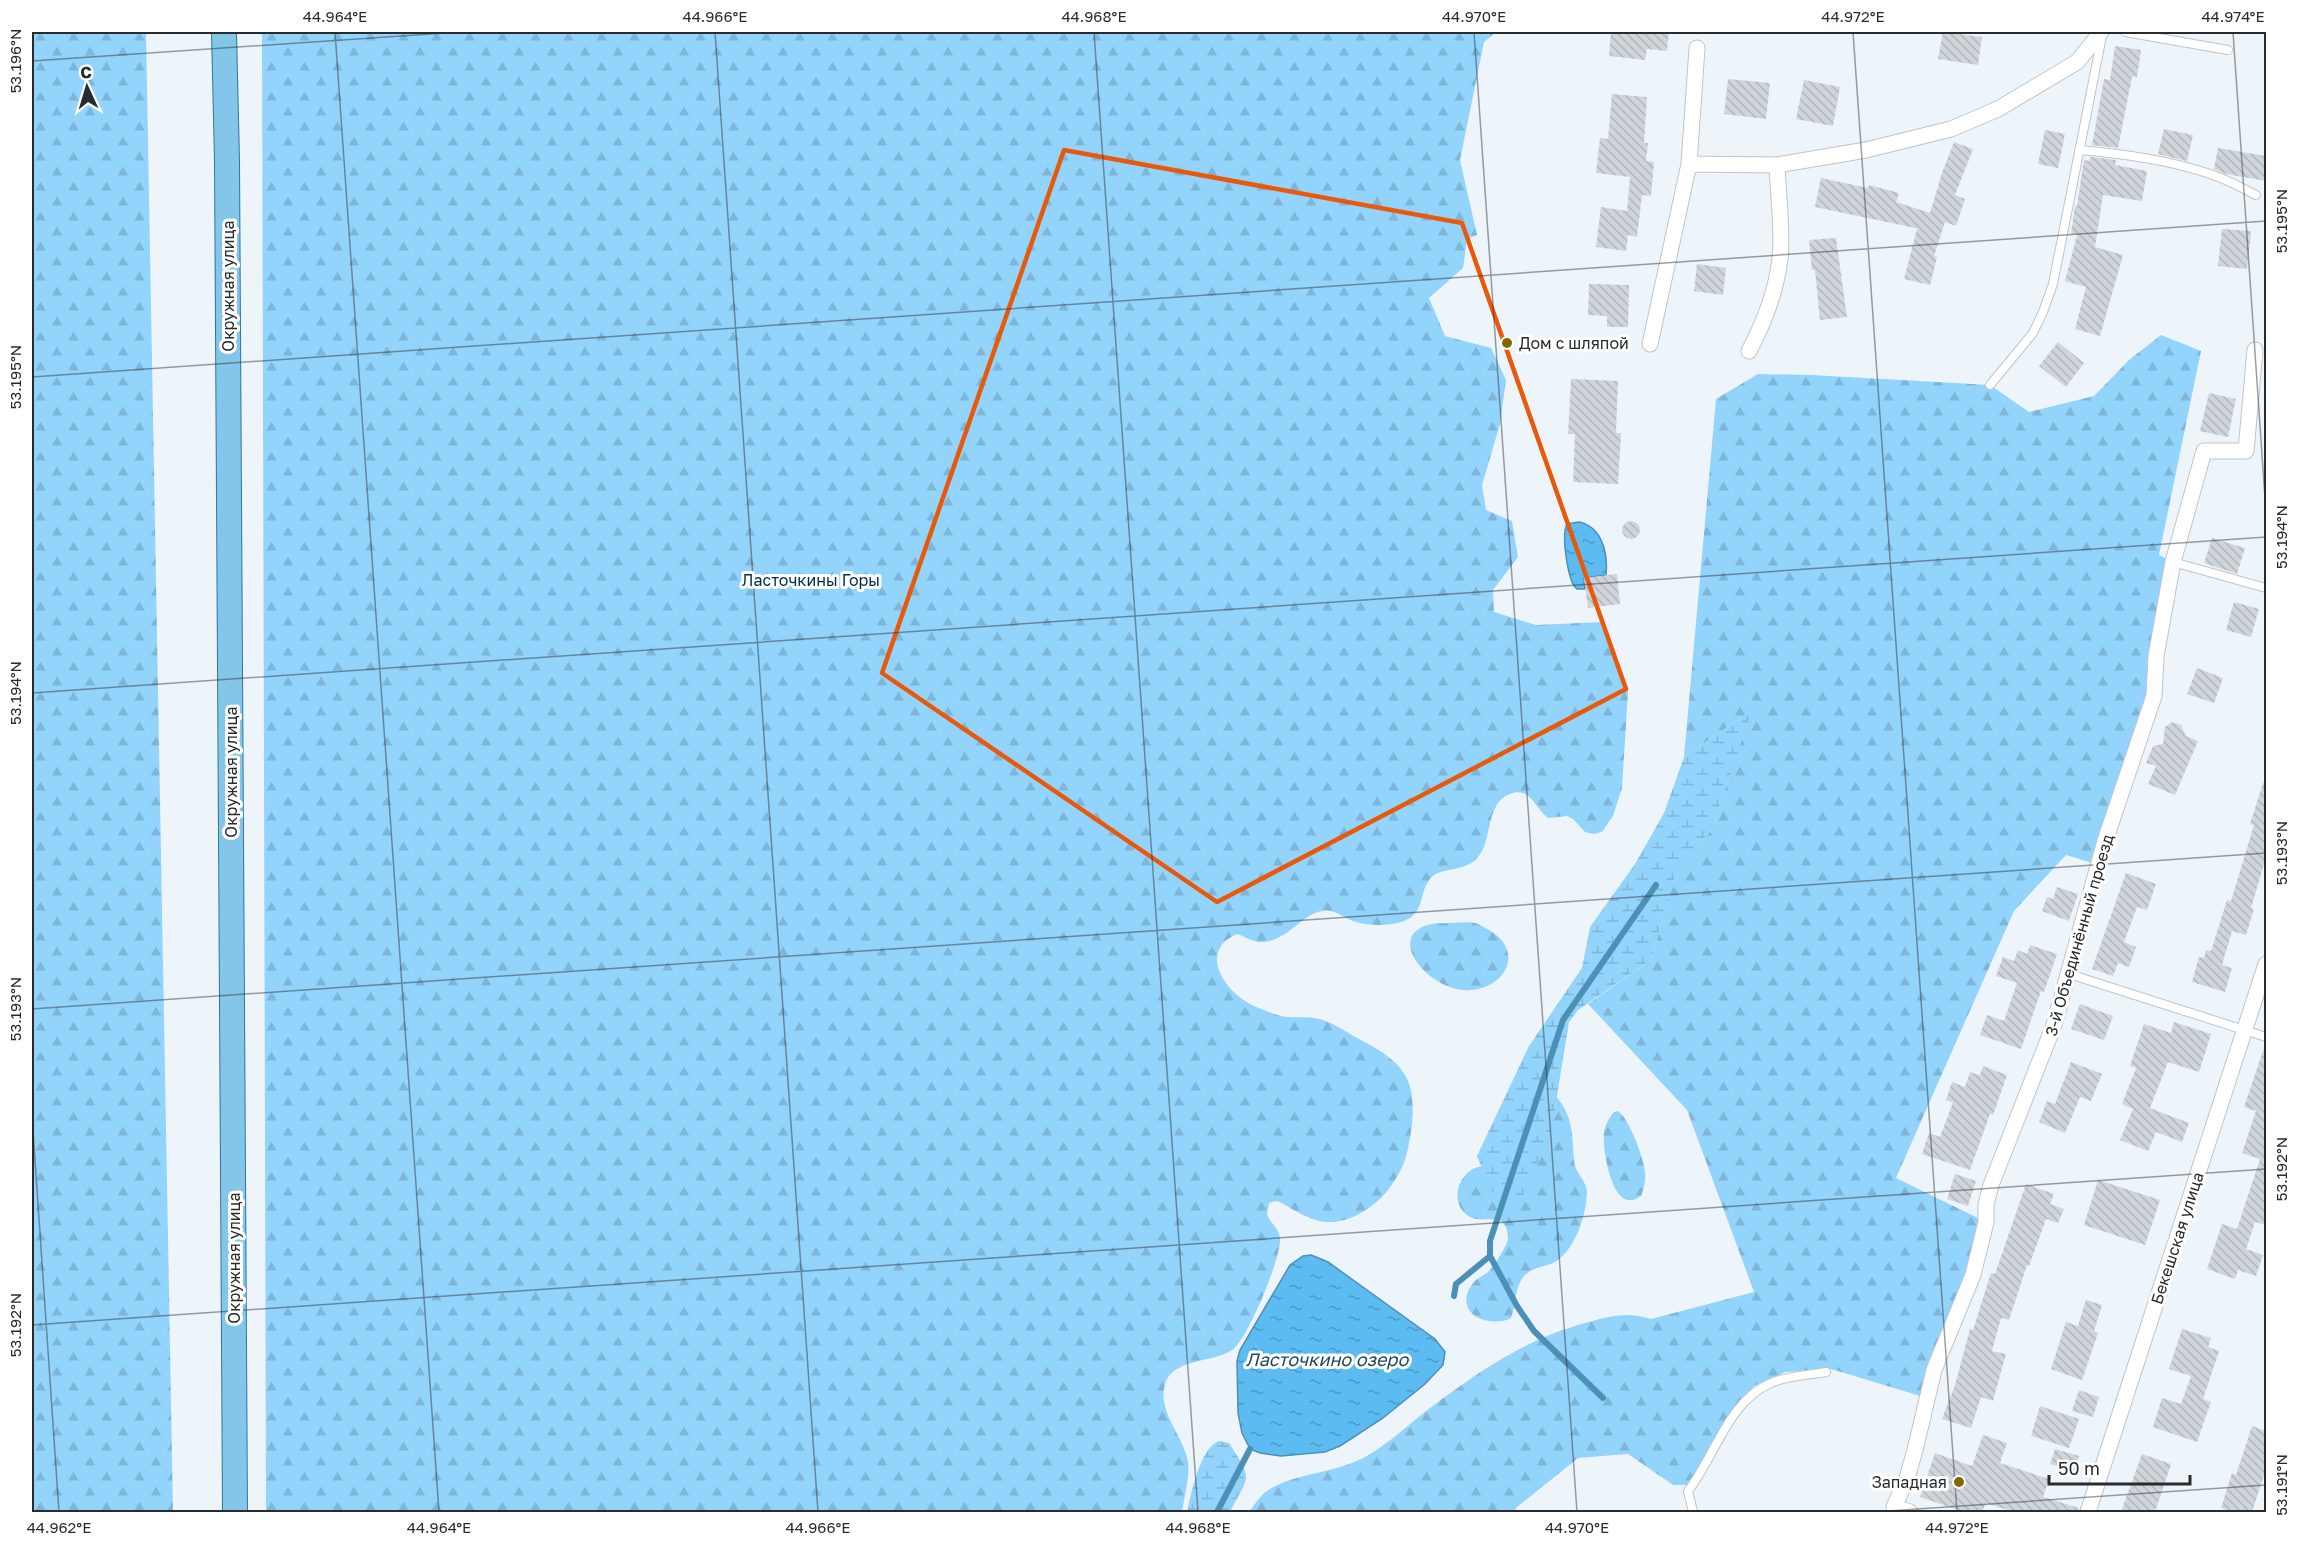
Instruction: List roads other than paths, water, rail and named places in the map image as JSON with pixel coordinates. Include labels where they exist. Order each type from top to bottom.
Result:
[{"type":"main road","name":"Окружная улица","points":[[224,32],[227,161],[235,1512]]},
{"type":"street","points":[[1689,164],[1777,165],[1866,150],[1951,129],[2026,93],[2077,62],[2102,32]]},
{"type":"street","points":[[1650,344],[1689,164],[1697,48]]},
{"type":"street","points":[[1749,351],[1761,330],[1780,257],[1777,165]]},
{"type":"street","points":[[2173,562],[2204,451],[2246,451],[2255,350]]},
{"type":"street","name":"3-й Объединённый проезд","points":[[1893,1510],[1912,1460],[1934,1370],[1972,1275],[1986,1222],[1986,1204],[1991,1185],[2055,1025],[2105,841],[2154,696],[2156,656],[2173,562]]},
{"type":"street","name":"Бекешская улица","points":[[2088,1512],[2266,964]]},
{"type":"street","points":[[1893,1510],[1910,1512]]},
{"type":"lane","points":[[1990,386],[2033,333],[2053,284],[2102,32]]},
{"type":"lane","points":[[2124,32],[2228,50]]},
{"type":"lane","points":[[2079,150],[2126,154],[2188,167],[2216,176],[2256,195]]},
{"type":"lane","points":[[2173,562],[2266,588]]},
{"type":"lane","points":[[2069,974],[2266,1037]]},
{"type":"lane","points":[[1694,1512],[1688,1491],[1701,1475],[1734,1415],[1752,1395],[1772,1382],[1826,1372]]},
{"type":"water","points":[[1579,522],[1587,525],[1599,536],[1606,559],[1606,575],[1584,578],[1585,589],[1577,589],[1574,585],[1568,569],[1565,548],[1567,524]]},
{"type":"water","name":"Ласточкино озеро","points":[[1311,1255],[1328,1262],[1435,1339],[1445,1352],[1443,1365],[1425,1384],[1383,1418],[1340,1446],[1325,1452],[1281,1456],[1260,1453],[1250,1449],[1242,1433],[1238,1413],[1237,1361],[1240,1350],[1290,1265],[1303,1256]]},
{"type":"waterway","points":[[1603,1398],[1534,1331],[1517,1306],[1490,1256],[1490,1241],[1563,1020],[1656,885]]},
{"type":"waterway","points":[[1454,1296],[1456,1284],[1490,1256]]},
{"type":"waterway","points":[[1217,1512],[1250,1449]]},
{"type":"place","name":"Дом с шляпой","points":[[1507,343]]},
{"type":"place","name":"Западная","points":[[1959,1482]]},
{"type":"park label","name":"Ласточкины Горы","points":[[811,580]]}]
